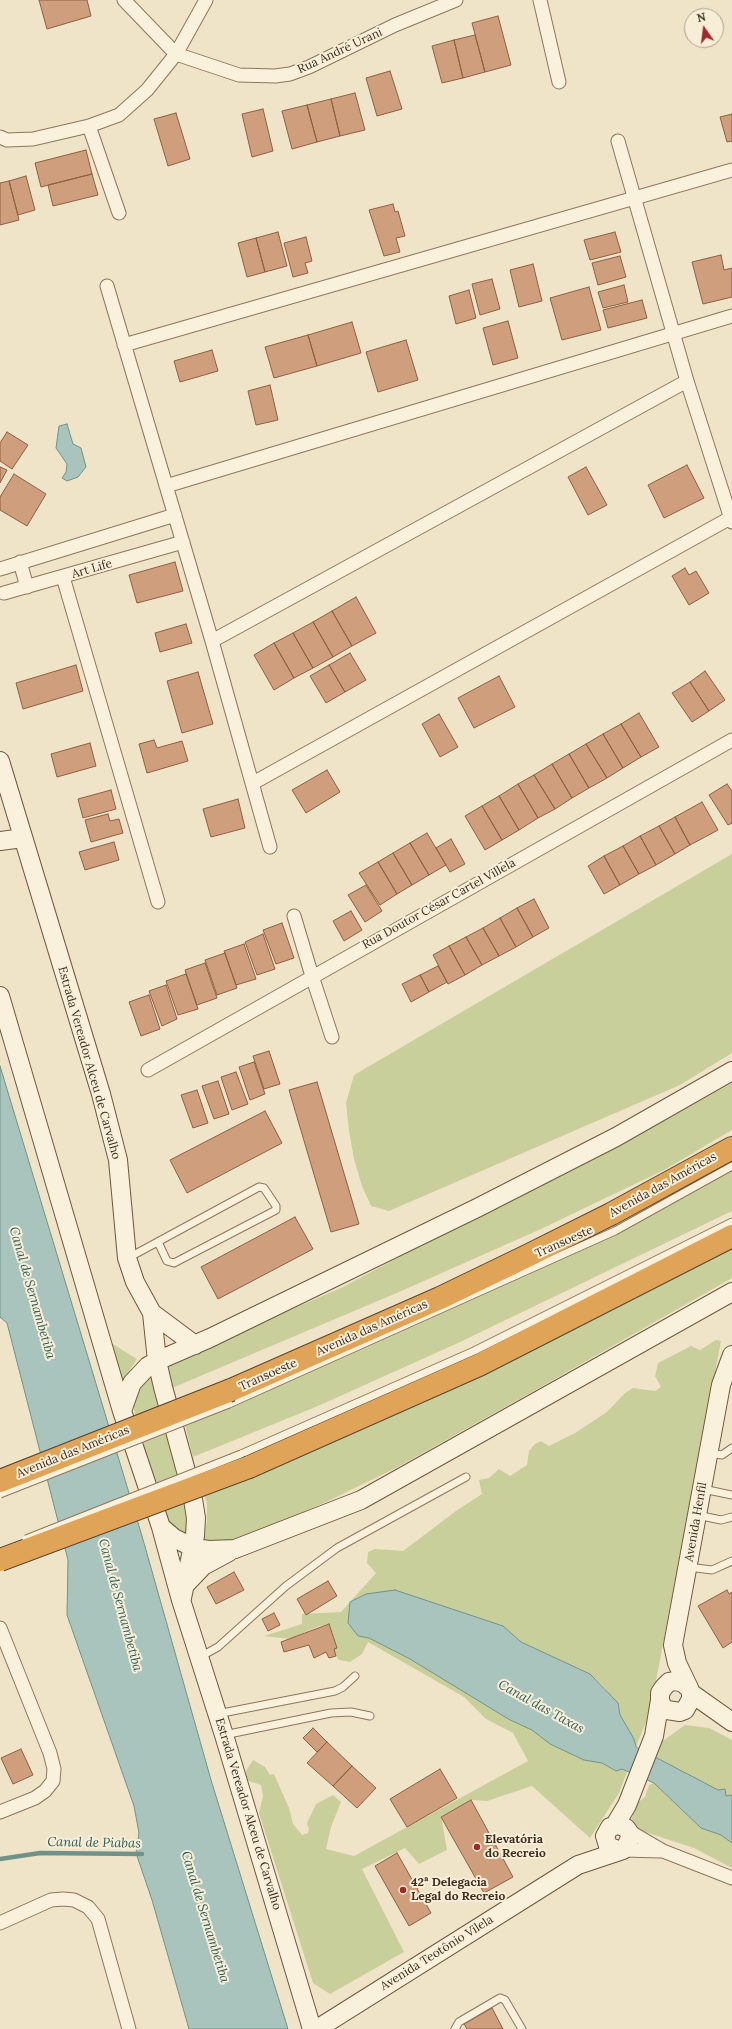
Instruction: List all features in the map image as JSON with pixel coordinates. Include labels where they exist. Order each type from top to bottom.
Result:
[{"type":"highway","name":"Avenida das Américas","points":[[0,1481],[230,1397],[527,1256],[611,1214],[732,1148]]},
{"type":"highway","points":[[0,1560],[479,1365],[732,1236]]},
{"type":"street","name":"Rua André Urani","points":[[124,0],[176,54],[239,75],[275,76],[290,74],[309,67],[433,8],[456,0]]},
{"type":"street","points":[[2,141],[33,139],[89,126],[119,115],[147,90],[176,54],[206,0]]},
{"type":"street","points":[[540,0],[559,82]]},
{"type":"street","points":[[89,126],[119,213]]},
{"type":"street","points":[[253,783],[732,519],[687,381],[633,199],[618,141]]},
{"type":"street","points":[[124,345],[732,170]]},
{"type":"street","points":[[107,286],[212,641],[270,846]]},
{"type":"street","points":[[166,486],[732,316]]},
{"type":"street","points":[[212,641],[687,381]]},
{"type":"street","points":[[0,569],[175,515]]},
{"type":"street","name":"Art Life","points":[[2,594],[183,542]]},
{"type":"street","points":[[20,562],[26,587]]},
{"type":"street","points":[[63,577],[158,902]]},
{"type":"street","name":"Rua Doutor César Cartel Villela","points":[[148,1070],[732,740]]},
{"type":"street","name":"Estrada Vereador Alceu de Carvalho","points":[[0,763],[101,1094],[118,1160],[128,1258],[135,1282],[152,1313],[157,1361],[192,1493],[196,1518],[194,1548],[182,1594]]},
{"type":"street","points":[[0,841],[22,838]]},
{"type":"street","points":[[294,916],[332,1037]]},
{"type":"street","name":"Estrada Vereador Alceu de Carvalho","points":[[0,996],[122,1411],[182,1594],[312,2029]]},
{"type":"street","name":"Avenida das Américas","points":[[122,1411],[132,1383],[148,1366],[195,1345],[477,1208],[616,1137],[732,1071]]},
{"type":"street","points":[[182,1594],[203,1566],[235,1549],[361,1500],[732,1292]]},
{"type":"street","points":[[152,1313],[195,1345]]},
{"type":"street","name":"Avenida Henfil","points":[[686,1701],[673,1646],[721,1385],[732,1355]]},
{"type":"street","points":[[161,1527],[174,1538],[194,1548],[209,1550],[235,1549]]},
{"type":"street","points":[[0,1628],[50,1752],[54,1769],[53,1781],[45,1791],[35,1798],[0,1812]]},
{"type":"street","points":[[620,1850],[608,1846],[619,1830],[651,1744],[660,1700],[660,1693],[664,1687],[669,1682],[676,1681],[683,1683],[686,1701],[693,1713],[728,1719]]},
{"type":"street","points":[[660,1700],[667,1710],[686,1701]]},
{"type":"street","points":[[651,1744],[686,1701]]},
{"type":"street","name":"Avenida Teotônio Vilela","points":[[317,2029],[578,1865],[619,1830],[663,1851],[732,1878]]},
{"type":"street","name":"Avenida Teotônio Vilela","points":[[578,1865],[620,1850],[663,1851]]},
{"type":"street","points":[[0,1923],[51,1900],[74,1900],[88,1907],[98,1919],[129,2029]]},
{"type":"lane","name":"Transoeste","points":[[0,1494],[230,1397],[615,1231],[732,1166]]},
{"type":"lane","points":[[128,1258],[259,1187],[264,1188],[276,1206],[276,1210],[174,1263],[167,1261],[158,1242]]},
{"type":"lane","points":[[22,1540],[245,1461],[474,1351],[732,1222]]},
{"type":"lane","points":[[709,1453],[722,1454],[732,1448]]},
{"type":"lane","points":[[200,1657],[218,1646],[286,1586],[337,1548],[466,1477]]},
{"type":"lane","points":[[702,1489],[732,1495]]},
{"type":"lane","points":[[697,1515],[721,1520],[732,1517]]},
{"type":"lane","points":[[688,1567],[712,1570],[732,1561]]},
{"type":"lane","points":[[217,1714],[335,1691],[343,1687],[355,1676]]},
{"type":"lane","points":[[224,1735],[331,1713],[352,1712],[370,1716]]},
{"type":"lane","points":[[455,2029],[459,2022],[500,1998],[505,2000],[522,2029]]},
{"type":"green space","points":[[732,854],[732,1053],[680,1085],[389,1211],[371,1206],[362,1186],[354,1159],[349,1131],[346,1103],[354,1075]]},
{"type":"green space","points":[[732,1083],[732,1130],[664,1170],[541,1229],[399,1292],[172,1388],[160,1364],[341,1288],[499,1204],[642,1133]]},
{"type":"green space","points":[[732,1168],[732,1211],[458,1343],[318,1406],[193,1457],[185,1425],[230,1407],[614,1235]]},
{"type":"green space","points":[[732,1243],[732,1278],[532,1392],[396,1468],[324,1503],[232,1542],[203,1543],[207,1520],[207,1503],[202,1489]]},
{"type":"green space","points":[[716,1340],[721,1341],[650,1712],[636,1747],[634,1739],[620,1715],[618,1703],[590,1674],[521,1642],[503,1626],[395,1591],[358,1636],[369,1638],[410,1659],[510,1720],[532,1730],[550,1744],[584,1760],[602,1763],[615,1771],[622,1769],[627,1772],[619,1793],[590,1838],[532,1786],[487,1801],[471,1800],[441,1816],[447,1850],[419,1864],[405,1848],[362,1869],[404,1952],[330,1994],[313,1983],[259,1813],[263,1796],[261,1785],[246,1780],[246,1771],[253,1760],[265,1767],[270,1775],[274,1774],[289,1808],[293,1824],[302,1835],[308,1833],[309,1829],[307,1823],[316,1804],[333,1795],[341,1802],[331,1827],[326,1849],[354,1856],[528,1761],[513,1733],[486,1719],[464,1697],[368,1642],[362,1654],[350,1662],[339,1660],[336,1656],[334,1649],[337,1647],[329,1624],[319,1626],[290,1639],[264,1636],[302,1624],[302,1614],[341,1612],[376,1573],[367,1563],[368,1552],[375,1549],[403,1551],[456,1511],[482,1494],[479,1480],[489,1478],[499,1469],[510,1476],[527,1465],[529,1451],[535,1444],[541,1441],[549,1446],[575,1433],[607,1412],[625,1393],[633,1388],[655,1391],[661,1387],[655,1376],[658,1363],[691,1346],[700,1350]]},
{"type":"green space","points":[[108,1341],[137,1359],[122,1382]]},
{"type":"green space","points":[[148,1372],[158,1393],[188,1496],[189,1538],[163,1516],[134,1410],[134,1395]]},
{"type":"green space","points":[[685,1725],[709,1728],[732,1740],[732,1795],[726,1796],[656,1757],[660,1743]]},
{"type":"green space","points":[[654,1783],[701,1828],[721,1835],[732,1843],[732,1868],[694,1848],[636,1829],[632,1818],[637,1803],[645,1797],[649,1785]]},
{"type":"water","points":[[67,424],[73,444],[81,448],[86,467],[78,477],[67,481],[62,478],[66,472],[67,464],[56,448],[59,426]]},
{"type":"water","name":"Canal de Sernambetiba","points":[[0,1066],[142,1536],[211,1780],[288,2029],[189,2029],[152,1900],[136,1853],[139,1833],[134,1806],[67,1615],[68,1560],[7,1323],[0,1317]]},
{"type":"water","name":"Canal das Taxas","points":[[395,1590],[503,1626],[521,1642],[590,1674],[618,1703],[620,1715],[634,1739],[636,1747],[718,1790],[725,1789],[726,1796],[732,1795],[732,1843],[721,1835],[701,1828],[654,1783],[622,1769],[616,1771],[602,1763],[584,1760],[550,1744],[532,1730],[510,1720],[410,1659],[369,1638],[358,1636],[348,1623],[350,1602],[366,1594]]},
{"type":"building","points":[[39,0],[87,0],[91,16],[47,29]]},
{"type":"building","points":[[498,16],[511,65],[485,72],[472,23]]},
{"type":"building","points":[[475,35],[485,72],[463,78],[454,40]]},
{"type":"building","points":[[454,40],[463,78],[442,83],[432,46]]},
{"type":"building","points":[[390,71],[402,109],[377,116],[366,78]]},
{"type":"building","points":[[355,93],[365,130],[340,136],[331,99]]},
{"type":"building","points":[[331,99],[340,136],[317,142],[307,105]]},
{"type":"building","points":[[307,105],[317,142],[292,149],[282,111]]},
{"type":"building","points":[[263,109],[273,151],[252,157],[242,114]]},
{"type":"building","points":[[176,113],[190,159],[168,166],[154,119]]},
{"type":"building","points":[[732,114],[732,141],[727,142],[720,117]]},
{"type":"building","points":[[86,150],[92,174],[41,187],[35,163]]},
{"type":"building","points":[[92,174],[98,195],[53,206],[48,185]]},
{"type":"building","points":[[26,176],[35,210],[18,215],[9,181]]},
{"type":"building","points":[[9,181],[19,220],[0,225],[0,183]]},
{"type":"building","points":[[393,204],[395,212],[398,211],[405,236],[396,238],[400,252],[384,256],[369,210]]},
{"type":"building","points":[[278,232],[287,266],[265,272],[256,238]]},
{"type":"building","points":[[615,232],[621,252],[590,260],[584,240]]},
{"type":"building","points":[[306,237],[312,261],[305,263],[308,273],[293,277],[284,243]]},
{"type":"building","points":[[256,238],[265,272],[247,277],[238,243]]},
{"type":"building","points":[[721,255],[724,270],[732,268],[732,297],[703,304],[692,262]]},
{"type":"building","points":[[620,256],[626,277],[598,285],[592,263]]},
{"type":"building","points":[[533,264],[542,301],[519,307],[510,270]]},
{"type":"building","points":[[492,279],[500,309],[480,315],[472,284]]},
{"type":"building","points":[[624,285],[628,302],[603,308],[598,292]]},
{"type":"building","points":[[589,287],[601,330],[562,340],[550,298]]},
{"type":"building","points":[[469,290],[476,318],[456,324],[449,296]]},
{"type":"building","points":[[642,300],[647,318],[608,328],[603,310]]},
{"type":"building","points":[[508,321],[518,358],[493,365],[483,328]]},
{"type":"building","points":[[352,322],[361,353],[317,366],[308,335]]},
{"type":"building","points":[[308,335],[317,366],[274,378],[265,347]]},
{"type":"building","points":[[406,340],[418,380],[378,392],[366,352]]},
{"type":"building","points":[[212,350],[218,371],[180,382],[174,361]]},
{"type":"building","points":[[270,385],[278,420],[256,425],[248,391]]},
{"type":"building","points":[[7,432],[28,445],[12,469],[0,461],[0,443]]},
{"type":"building","points":[[687,465],[704,498],[664,518],[648,485]]},
{"type":"building","points":[[0,467],[7,470],[0,483]]},
{"type":"building","points":[[586,467],[607,505],[588,515],[568,477]]},
{"type":"building","points":[[14,474],[46,494],[27,526],[0,510],[0,497]]},
{"type":"building","points":[[175,562],[183,591],[137,603],[129,575]]},
{"type":"building","points":[[685,568],[689,575],[696,571],[709,593],[689,605],[672,576]]},
{"type":"building","points":[[356,597],[376,633],[352,646],[332,611]]},
{"type":"building","points":[[332,611],[352,646],[333,657],[313,622]]},
{"type":"building","points":[[313,622],[333,657],[313,668],[293,633]]},
{"type":"building","points":[[186,624],[192,643],[160,652],[155,633]]},
{"type":"building","points":[[293,633],[313,668],[294,678],[274,643]]},
{"type":"building","points":[[274,643],[294,678],[274,690],[254,655]]},
{"type":"building","points":[[350,653],[366,680],[345,692],[329,665]]},
{"type":"building","points":[[76,665],[83,691],[23,709],[16,683]]},
{"type":"building","points":[[329,665],[345,692],[326,703],[310,676]]},
{"type":"building","points":[[705,671],[725,700],[709,711],[690,682]]},
{"type":"building","points":[[198,672],[213,724],[182,733],[167,681]]},
{"type":"building","points":[[499,676],[515,707],[474,728],[458,698]]},
{"type":"building","points":[[690,682],[709,711],[692,722],[672,693]]},
{"type":"building","points":[[639,713],[659,747],[641,757],[621,724]]},
{"type":"building","points":[[439,714],[458,747],[440,757],[422,724]]},
{"type":"building","points":[[621,724],[641,757],[623,768],[603,734]]},
{"type":"building","points":[[603,734],[623,768],[607,778],[586,744]]},
{"type":"building","points":[[154,740],[157,748],[182,741],[188,761],[147,773],[139,744]]},
{"type":"building","points":[[90,743],[96,766],[57,777],[51,754]]},
{"type":"building","points":[[586,744],[607,778],[589,788],[569,754]]},
{"type":"building","points":[[569,754],[589,788],[572,798],[552,764]]},
{"type":"building","points":[[552,764],[572,798],[555,809],[534,775]]},
{"type":"building","points":[[327,770],[340,792],[306,813],[292,790]]},
{"type":"building","points":[[534,775],[555,809],[538,818],[518,784]]},
{"type":"building","points":[[518,784],[538,818],[519,830],[499,796]]},
{"type":"building","points":[[727,784],[732,791],[732,823],[728,825],[709,795]]},
{"type":"building","points":[[111,790],[116,809],[83,818],[78,799]]},
{"type":"building","points":[[499,796],[519,830],[502,840],[482,806]]},
{"type":"building","points":[[238,799],[245,828],[211,837],[203,809]]},
{"type":"building","points":[[702,802],[718,830],[690,845],[675,817]]},
{"type":"building","points":[[482,806],[502,840],[485,850],[465,816]]},
{"type":"building","points":[[108,814],[110,821],[119,819],[123,833],[91,842],[85,820]]},
{"type":"building","points":[[675,817],[690,845],[675,854],[659,826]]},
{"type":"building","points":[[659,826],[675,854],[656,865],[640,836]]},
{"type":"building","points":[[427,833],[446,865],[429,875],[410,843]]},
{"type":"building","points":[[640,836],[656,865],[639,874],[623,846]]},
{"type":"building","points":[[451,839],[465,864],[450,872],[436,848]]},
{"type":"building","points":[[114,842],[119,860],[85,870],[79,852]]},
{"type":"building","points":[[410,843],[429,875],[412,885],[393,853]]},
{"type":"building","points":[[623,846],[639,874],[620,885],[604,856]]},
{"type":"building","points":[[393,853],[412,885],[397,894],[378,862]]},
{"type":"building","points":[[604,856],[620,885],[604,894],[588,866]]},
{"type":"building","points":[[378,862],[397,894],[380,905],[359,873]]},
{"type":"building","points":[[366,885],[382,911],[365,922],[348,895]]},
{"type":"building","points":[[534,899],[549,928],[533,937],[517,908]]},
{"type":"building","points":[[517,908],[533,937],[516,947],[500,918]]},
{"type":"building","points":[[351,911],[362,930],[344,941],[333,921]]},
{"type":"building","points":[[500,918],[516,947],[499,956],[483,928]]},
{"type":"building","points":[[282,923],[294,958],[276,964],[263,930]]},
{"type":"building","points":[[483,928],[499,956],[482,965],[466,937]]},
{"type":"building","points":[[263,934],[275,969],[257,975],[245,942]]},
{"type":"building","points":[[466,937],[482,965],[465,975],[449,946]]},
{"type":"building","points":[[244,944],[256,979],[236,985],[224,951]]},
{"type":"building","points":[[449,946],[465,975],[448,984],[433,955]]},
{"type":"building","points":[[225,953],[237,988],[217,995],[205,960]]},
{"type":"building","points":[[205,963],[217,998],[197,1005],[185,970]]},
{"type":"building","points":[[438,966],[447,982],[429,992],[420,975]]},
{"type":"building","points":[[186,974],[198,1009],[178,1015],[166,981]]},
{"type":"building","points":[[420,975],[429,992],[411,1002],[402,984]]},
{"type":"building","points":[[166,985],[177,1019],[162,1026],[149,991]]},
{"type":"building","points":[[149,995],[160,1029],[141,1036],[129,1002]]},
{"type":"building","points":[[269,1051],[280,1084],[264,1089],[253,1056]]},
{"type":"building","points":[[254,1062],[265,1094],[250,1100],[239,1067]]},
{"type":"building","points":[[236,1072],[248,1104],[232,1110],[221,1077]]},
{"type":"building","points":[[218,1081],[229,1114],[214,1119],[202,1086]]},
{"type":"building","points":[[317,1082],[359,1224],[331,1232],[289,1090]]},
{"type":"building","points":[[197,1090],[208,1123],[193,1128],[181,1095]]},
{"type":"building","points":[[265,1111],[282,1143],[187,1193],[170,1160]]},
{"type":"building","points":[[295,1217],[313,1249],[218,1299],[201,1267]]},
{"type":"building","points":[[234,1572],[244,1590],[216,1604],[207,1587]]},
{"type":"building","points":[[328,1581],[337,1596],[306,1615],[297,1599]]},
{"type":"building","points":[[727,1590],[729,1594],[732,1592],[732,1642],[723,1648],[698,1606]]},
{"type":"building","points":[[274,1613],[280,1625],[268,1631],[262,1619]]},
{"type":"building","points":[[329,1624],[337,1648],[334,1649],[336,1656],[329,1658],[326,1652],[314,1658],[309,1645],[284,1652],[281,1642]]},
{"type":"building","points":[[313,1728],[327,1742],[317,1752],[303,1738]]},
{"type":"building","points":[[327,1742],[352,1766],[333,1786],[307,1763]]},
{"type":"building","points":[[21,1749],[33,1775],[13,1784],[1,1758]]},
{"type":"building","points":[[352,1766],[376,1788],[357,1808],[333,1786]]},
{"type":"building","points":[[440,1769],[457,1798],[407,1827],[390,1799]]},
{"type":"building","name":"Elevatória do Recreio","points":[[471,1800],[513,1877],[484,1893],[441,1817]]},
{"type":"building","name":"42ª Delegacia Legal do Recreio","points":[[397,1853],[431,1913],[409,1926],[375,1866]]},
{"type":"building","points":[[492,2008],[503,2029],[467,2029],[464,2024]]},
{"type":"waterway","name":"Canal de Piabas","points":[[0,1859],[40,1853],[142,1854]]},
{"type":"place","name":"Elevatória do Recreio","points":[[477,1847]]},
{"type":"place","name":"42ª Delegacia Legal do Recreio","points":[[403,1890]]}]
